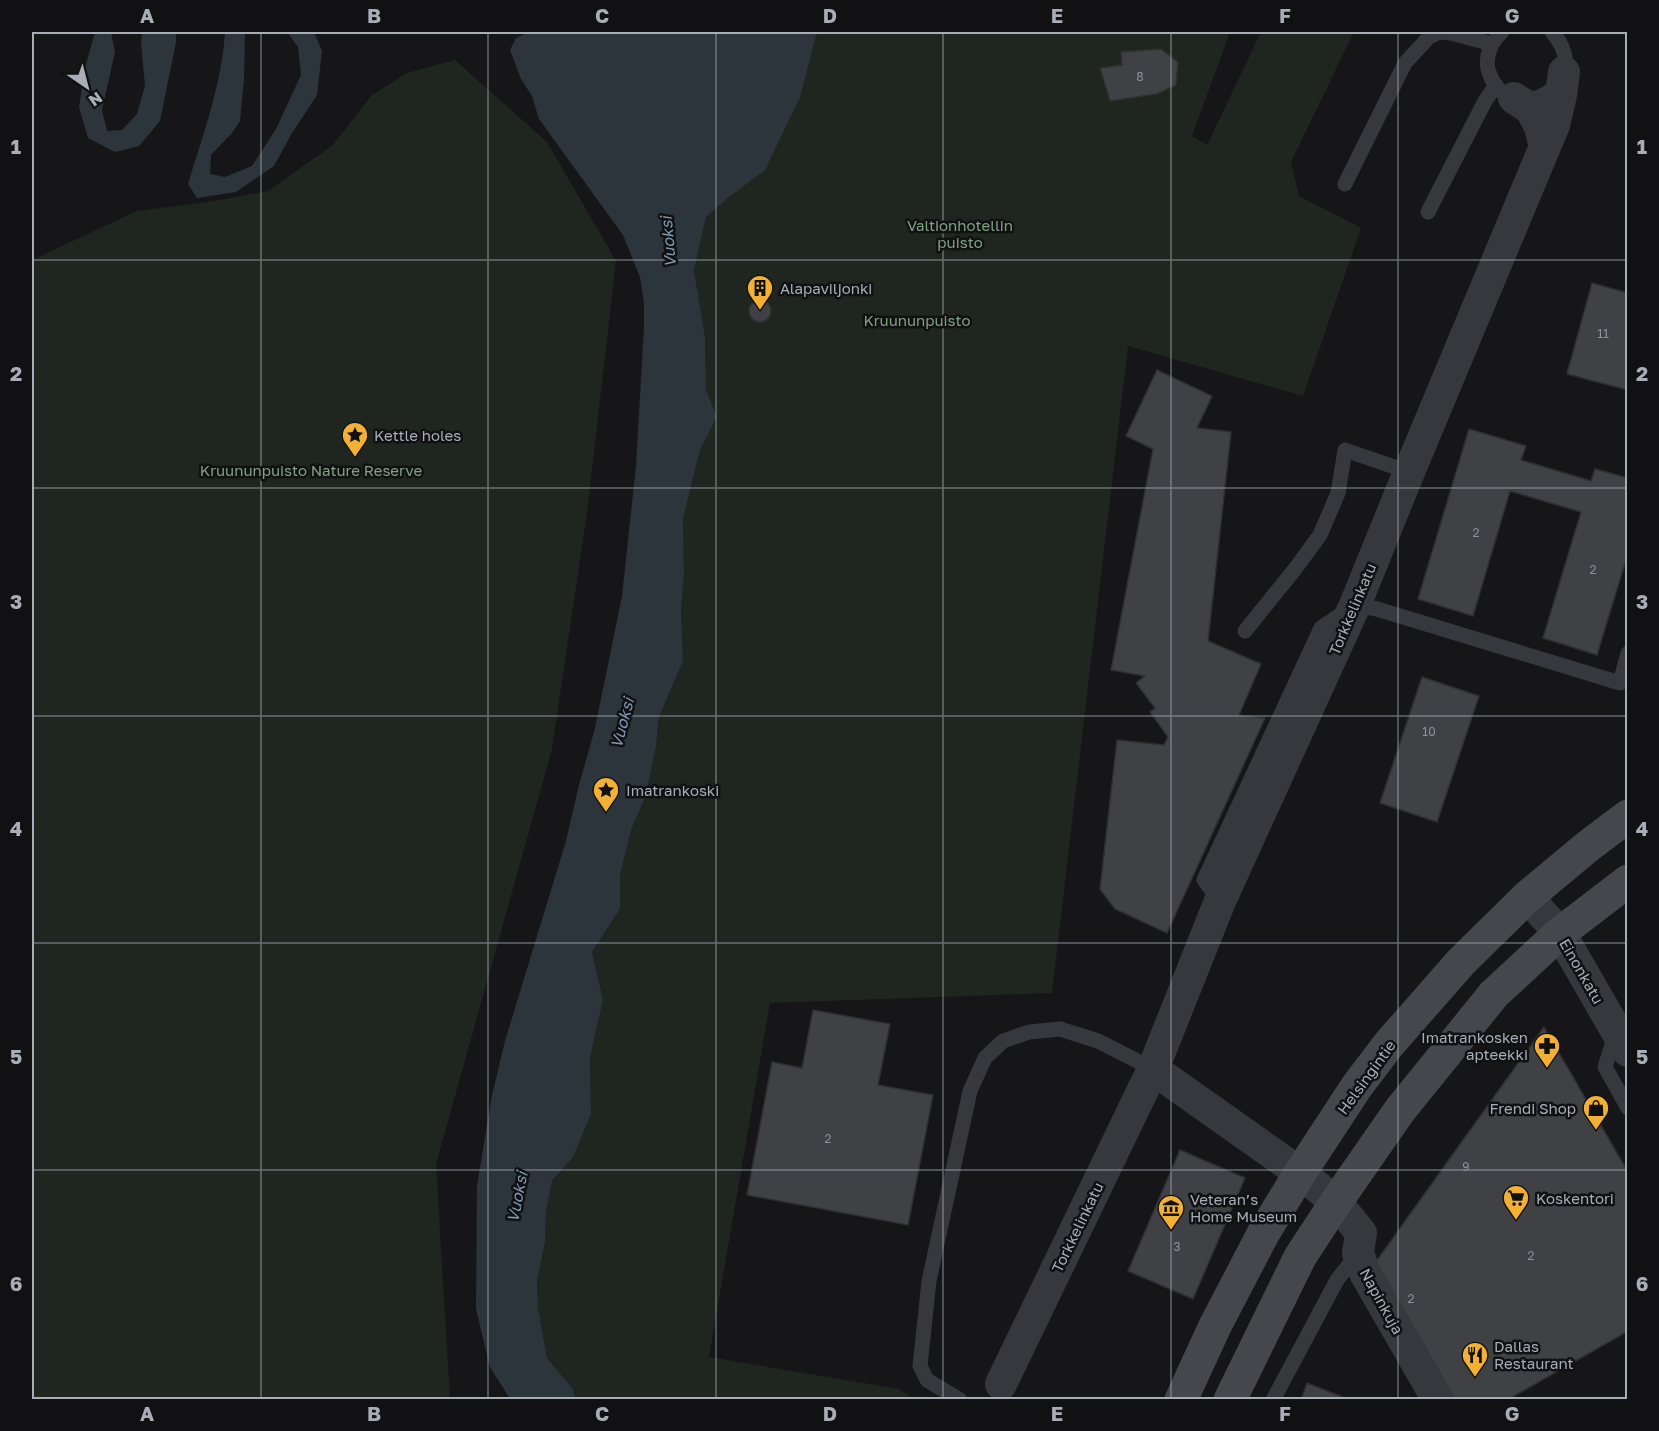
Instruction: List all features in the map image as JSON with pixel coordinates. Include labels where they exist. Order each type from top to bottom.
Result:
[{"type":"main road","name":"Helsingintie","points":[[1181,1400],[1215,1326],[1258,1244],[1300,1173],[1357,1086],[1389,1044],[1461,962],[1527,897],[1628,816]]},
{"type":"main road","points":[[1230,1400],[1300,1257],[1400,1110],[1494,994],[1560,933],[1628,881]]},
{"type":"street","name":"Torkkelinkatu","points":[[997,1392],[1153,1069],[1220,901],[1355,604],[1554,125],[1562,95],[1564,72]]},
{"type":"street","points":[[1505,91],[1531,109],[1540,128],[1545,147]]},
{"type":"street","name":"Einonkatu","points":[[1527,897],[1560,933],[1622,1041]]},
{"type":"street","points":[[1153,1069],[1300,1173],[1336,1202]]},
{"type":"street","name":"Napinkuja","points":[[1336,1202],[1361,1233],[1358,1253],[1365,1274],[1438,1400]]},
{"type":"lane","points":[[1346,184],[1405,63],[1429,37],[1439,32],[1451,33],[1492,44]]},
{"type":"lane","points":[[1502,32],[1495,37],[1489,50],[1487,65],[1492,79],[1505,91],[1528,100],[1543,96],[1556,86],[1564,72],[1565,56],[1561,41],[1552,32]]},
{"type":"lane","points":[[1428,212],[1485,101],[1505,91]]},
{"type":"lane","points":[[1245,631],[1320,535],[1338,493],[1345,450],[1409,472]]},
{"type":"lane","points":[[1355,604],[1620,682],[1628,653]]},
{"type":"lane","points":[[960,1400],[927,1380],[920,1366],[929,1281],[970,1091],[985,1058],[1003,1041],[1029,1032],[1060,1029],[1098,1041],[1153,1069]]},
{"type":"lane","points":[[1622,1041],[1605,1067],[1628,1108]]},
{"type":"lane","points":[[1274,1400],[1337,1280],[1358,1253]]},
{"type":"green space","name":"Valtionhotellin puisto","points":[[807,32],[1230,32],[1192,136],[1207,145],[1261,32],[1354,32],[1291,162],[1299,196],[1361,228],[1303,396],[1128,346],[1052,993],[770,1003],[709,1357],[899,1389],[914,1399],[576,1399],[573,1389],[547,1358],[538,1307],[537,1281],[545,1243],[546,1213],[552,1181],[573,1157],[591,1114],[590,1058],[603,1000],[592,952],[620,909],[620,875],[631,830],[646,795],[656,746],[659,717],[683,661],[681,610],[684,574],[683,519],[700,450],[717,417],[706,389],[705,337],[694,270],[706,217],[728,198]]},
{"type":"green space","name":"Kruununpuisto Nature Reserve","points":[[455,60],[547,142],[616,261],[587,513],[552,749],[436,1164],[450,1399],[32,1399],[32,260],[137,211],[268,191],[333,145],[371,96],[407,73]]},
{"type":"water","points":[[95,32],[111,32],[115,52],[102,110],[107,131],[122,130],[137,114],[145,86],[142,32],[176,32],[160,121],[139,146],[115,152],[88,138],[79,107],[85,68]]},
{"type":"water","points":[[225,32],[245,32],[240,121],[211,155],[210,174],[225,177],[252,166],[276,129],[301,75],[298,47],[287,32],[314,32],[322,51],[317,95],[274,166],[236,192],[197,198],[188,184],[216,90]]},
{"type":"water","name":"Imatrankoski","points":[[529,32],[817,32],[800,97],[765,170],[706,217],[694,270],[705,337],[706,389],[717,417],[700,450],[683,519],[684,574],[681,610],[683,661],[659,717],[656,746],[646,795],[631,830],[620,875],[620,909],[592,952],[603,1000],[590,1058],[591,1114],[573,1157],[552,1181],[546,1213],[545,1243],[537,1281],[538,1307],[547,1358],[573,1389],[576,1400],[510,1399],[490,1367],[476,1309],[477,1186],[492,1095],[505,1041],[566,841],[595,728],[622,596],[636,466],[644,303],[640,277],[623,235],[539,119],[532,96],[521,79],[510,50],[516,38]]},
{"type":"building","points":[[1161,49],[1178,62],[1176,85],[1157,94],[1110,101],[1100,68],[1122,65],[1121,52]]},
{"type":"building","points":[[1592,283],[1628,293],[1628,390],[1567,374]]},
{"type":"building","name":"Alapaviljonki","points":[[760,300],[768,303],[771,311],[768,319],[760,322],[752,319],[749,311],[752,303]]},
{"type":"building","points":[[1157,370],[1212,396],[1197,428],[1231,432],[1208,641],[1261,664],[1239,715],[1265,718],[1167,933],[1115,909],[1100,889],[1117,740],[1164,745],[1168,737],[1150,712],[1155,708],[1136,683],[1145,676],[1111,670],[1153,449],[1126,436]]},
{"type":"building","points":[[1469,429],[1526,446],[1521,460],[1591,481],[1595,469],[1628,478],[1628,553],[1597,655],[1543,638],[1581,512],[1510,491],[1473,616],[1418,599]]},
{"type":"building","points":[[1422,677],[1479,696],[1437,822],[1380,803]]},
{"type":"building","points":[[813,1010],[890,1024],[878,1085],[933,1095],[908,1225],[747,1195],[772,1062],[802,1068]]},
{"type":"building","name":"Koskentori","points":[[1544,1027],[1628,1172],[1628,1331],[1507,1400],[1445,1400],[1370,1270]]},
{"type":"building","points":[[1180,1150],[1245,1178],[1193,1299],[1128,1271]]},
{"type":"building","points":[[1307,1383],[1350,1400],[1301,1400]]},
{"type":"place","name":"Alapaviljonki","points":[[760,311]]},
{"type":"place","name":"Kettle holes","points":[[355,458]]},
{"type":"place","name":"Imatrankoski","points":[[606,813]]},
{"type":"place","name":"Imatrankosken apteekki","points":[[1547,1069]]},
{"type":"place","name":"Frendi Shop","points":[[1596,1131]]},
{"type":"place","name":"Koskentori","points":[[1516,1221]]},
{"type":"place","name":"Veteran’s Home Museum","points":[[1171,1231]]},
{"type":"place","name":"Dallas Restaurant","points":[[1475,1378]]},
{"type":"water label","name":"Vuoksi","points":[[668,242]]},
{"type":"water label","name":"Vuoksi","points":[[622,723]]},
{"type":"water label","name":"Vuoksi","points":[[517,1197]]},
{"type":"park label","name":"Kruununpuisto","points":[[917,320]]}]
